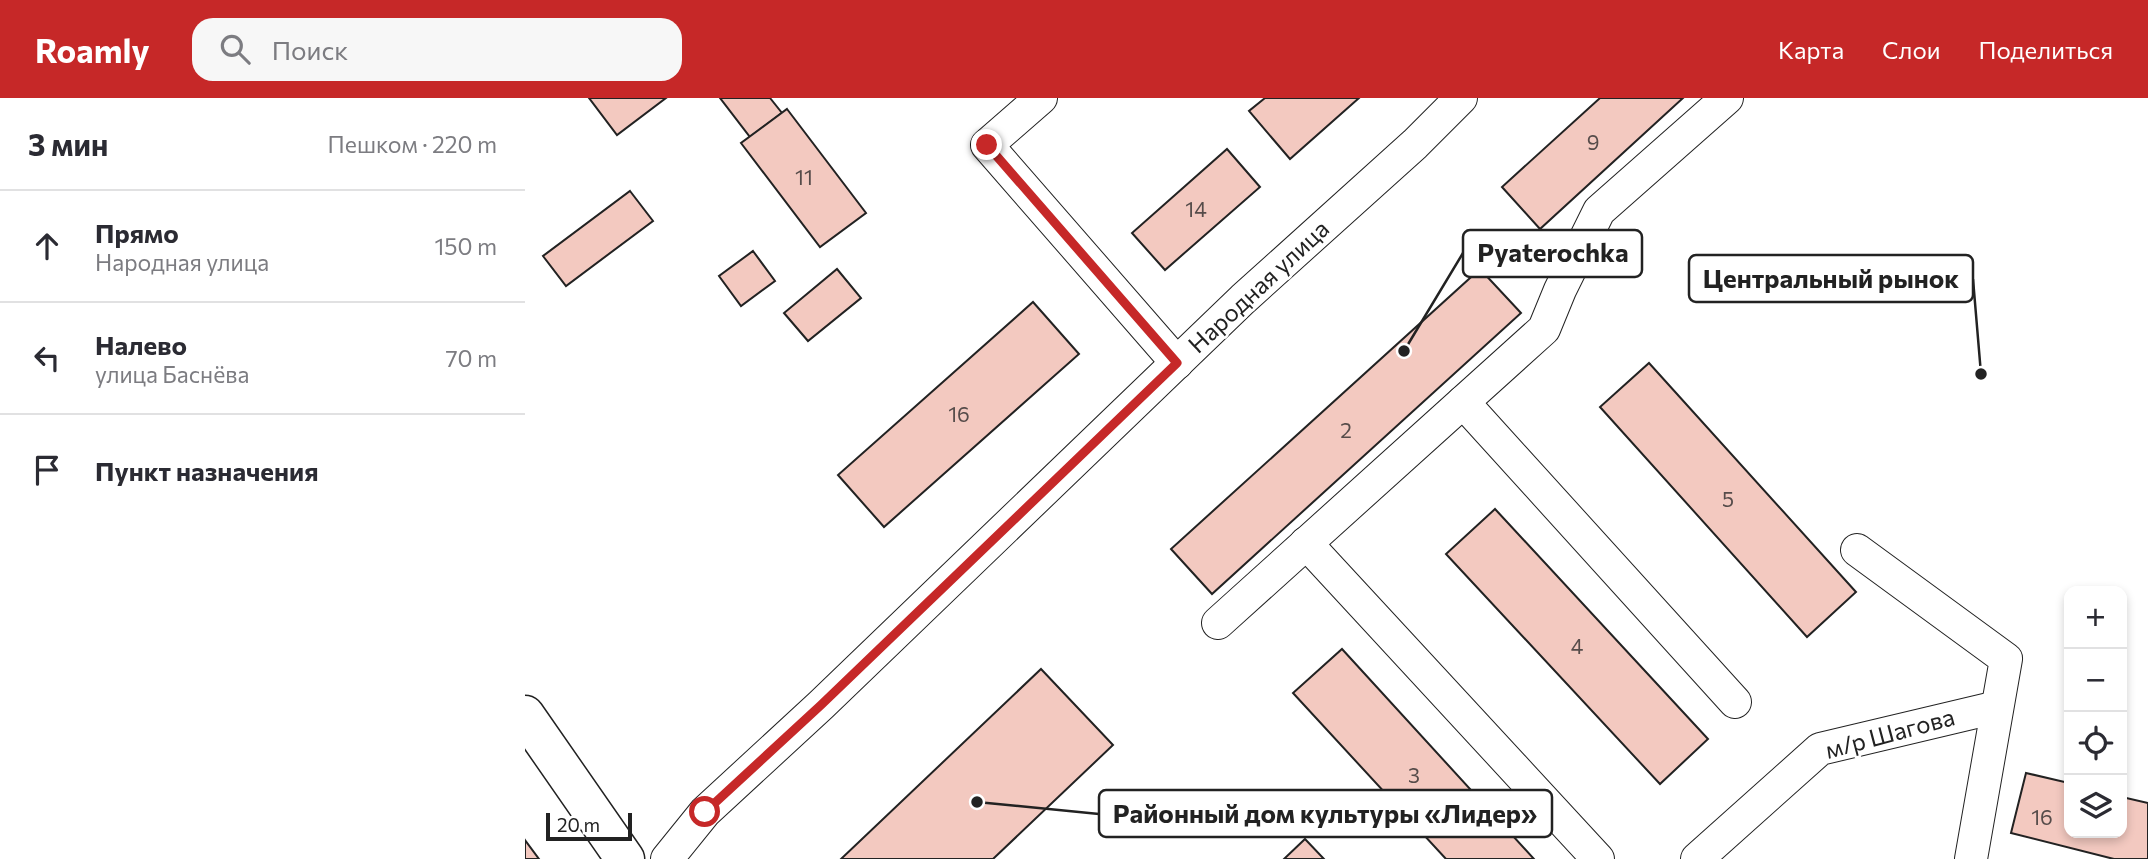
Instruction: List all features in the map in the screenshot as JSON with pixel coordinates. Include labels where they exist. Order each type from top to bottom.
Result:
[{"type":"main road","points":[[525,715],[625,859]]},
{"type":"street","points":[[1041,98],[987,145],[1177,363]]},
{"type":"street","name":"Народная улица","points":[[667,859],[705,812],[831,696],[1177,363],[1461,98]]},
{"type":"street","points":[[1218,623],[1544,329],[1599,211],[1727,98]]},
{"type":"street","points":[[1463,402],[1735,702]]},
{"type":"street","points":[[1306,543],[1598,859]]},
{"type":"street","name":"м/р Шагова","points":[[1857,550],[2006,659],[1971,859]]},
{"type":"street","name":"м/р Шагова","points":[[1697,859],[1820,749],[1997,707]]},
{"type":"building","points":[[589,98],[666,98],[617,135]]},
{"type":"building","points":[[720,98],[770,98],[782,113],[750,137]]},
{"type":"building","points":[[1265,98],[1359,98],[1290,159],[1249,111]]},
{"type":"building","points":[[1600,98],[1683,98],[1540,229],[1502,187]]},
{"type":"building","points":[[787,109],[866,213],[820,247],[741,143]]},
{"type":"building","points":[[1227,149],[1260,187],[1165,270],[1132,233]]},
{"type":"building","points":[[630,191],[653,221],[566,286],[543,256]]},
{"type":"building","points":[[753,251],[775,281],[741,306],[719,276]]},
{"type":"building","points":[[837,269],[861,298],[808,341],[784,313]]},
{"type":"building","points":[[1480,269],[1521,313],[1212,594],[1171,549]]},
{"type":"building","points":[[1033,302],[1079,354],[884,527],[838,475]]},
{"type":"building","points":[[1649,363],[1856,592],[1807,637],[1600,407]]},
{"type":"building","points":[[1495,509],[1708,739],[1660,784],[1446,554]]},
{"type":"building","points":[[1342,649],[1534,859],[1446,859],[1293,693]]},
{"type":"building","points":[[1041,669],[1113,745],[993,859],[841,859]]},
{"type":"building","points":[[2026,773],[2064,782],[2064,838],[2127,838],[2127,798],[2148,803],[2148,859],[2114,859],[2011,833]]},
{"type":"building","points":[[1305,839],[1324,859],[1284,859]]},
{"type":"building","points":[[525,840],[539,859],[525,859]]},
{"type":"place","name":"Pyaterochka","points":[[1404,351]]},
{"type":"place","name":"Центральный рынок","points":[[1981,374]]},
{"type":"place","name":"Районный дом культуры «Лидер»","points":[[977,802]]},
{"type":"route","points":[[705,812],[821,705],[1177,363],[987,145]]}]
